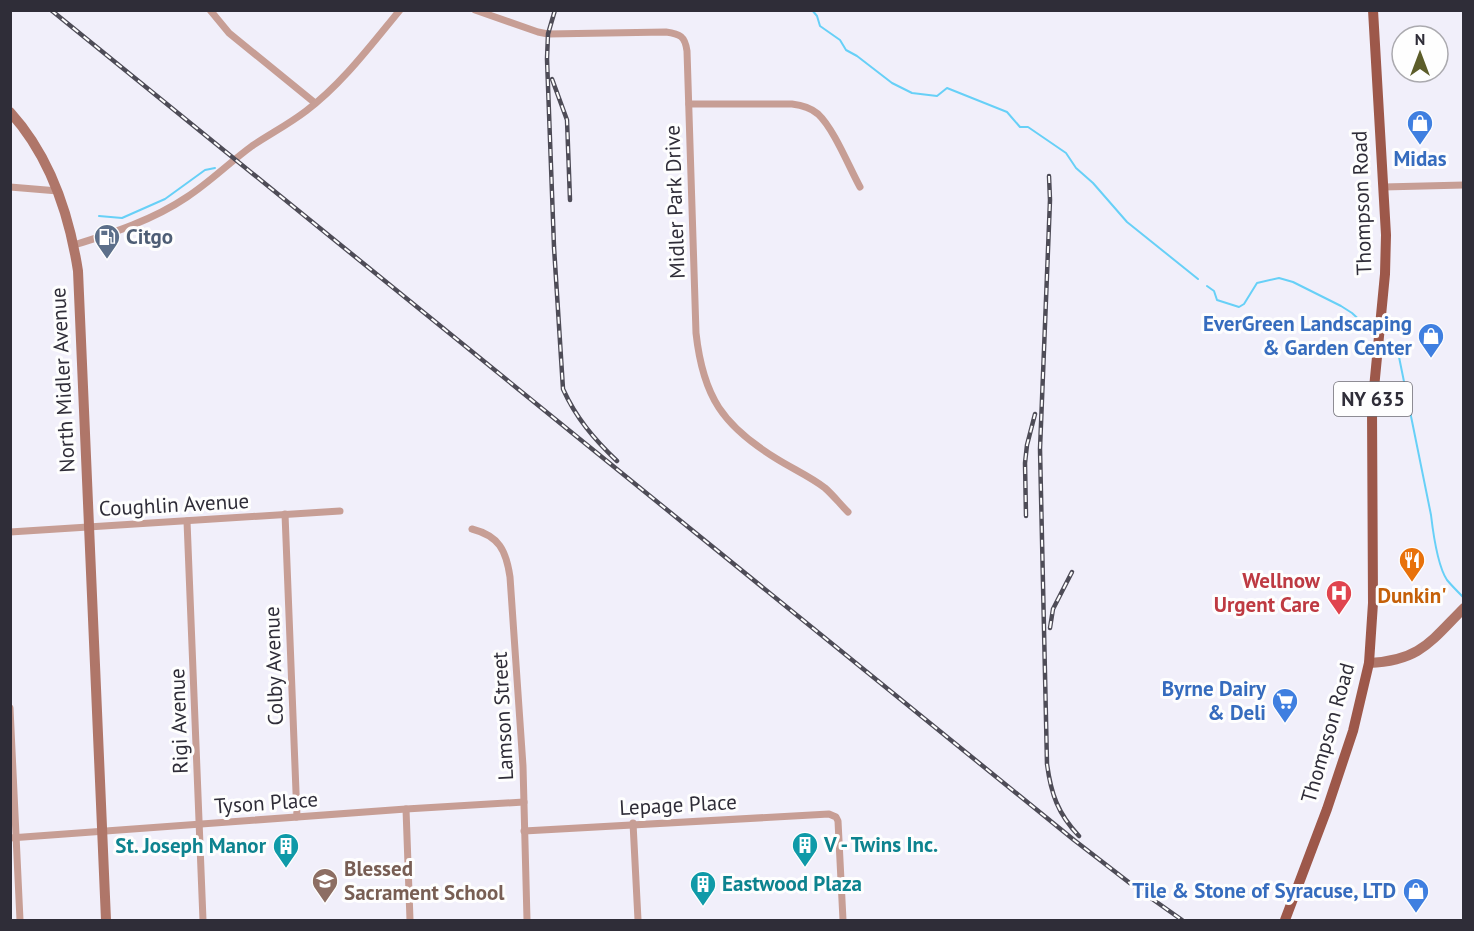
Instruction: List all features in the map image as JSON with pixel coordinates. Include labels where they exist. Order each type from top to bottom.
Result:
[{"type":"main road","name":"Thompson Road","points":[[1285,921],[1327,809],[1353,731],[1370,663],[1373,603],[1372,409],[1386,243],[1373,10]]},
{"type":"main road","name":"North Midler Avenue","points":[[10,112],[30,135],[58,191],[74,245],[78,271],[106,921]]},
{"type":"main road","points":[[1370,663],[1392,663],[1410,656],[1429,643],[1464,608]]},
{"type":"street","points":[[210,10],[230,33],[315,103]]},
{"type":"street","points":[[74,245],[156,215],[188,197],[252,146],[306,112],[360,57],[399,10]]},
{"type":"street","name":"Midler Park Drive","points":[[475,10],[548,34],[666,32],[679,34],[687,44],[696,333],[699,363],[707,387],[721,412],[740,433],[773,457],[825,489],[848,512]]},
{"type":"street","points":[[689,104],[802,105],[819,115],[860,187]]},
{"type":"street","points":[[1383,187],[1464,185]]},
{"type":"street","points":[[10,188],[58,191]]},
{"type":"street","name":"Coughlin Avenue","points":[[10,532],[340,511]]},
{"type":"street","name":"Colby Avenue","points":[[285,514],[297,817]]},
{"type":"street","name":"Rigi Avenue","points":[[187,521],[203,921]]},
{"type":"street","name":"Lamson Street","points":[[472,529],[485,532],[496,540],[508,563],[523,766],[527,921]]},
{"type":"street","points":[[10,708],[13,837],[20,921]]},
{"type":"street","name":"Tyson Place","points":[[13,837],[524,802]]},
{"type":"street","points":[[406,809],[410,921]]},
{"type":"street","name":"Lepage Place","points":[[524,831],[818,813],[834,816],[838,821],[843,921]]},
{"type":"street","points":[[633,824],[638,921]]},
{"type":"waterway","points":[[812,10],[820,26],[840,40],[846,50],[892,83],[912,93],[937,96],[947,88],[1007,112],[1020,127],[1028,127],[1066,153],[1076,168],[1093,183],[1127,222],[1198,279]]},
{"type":"waterway","points":[[99,216],[122,218],[165,199],[205,170],[215,168]]},
{"type":"waterway","points":[[1207,286],[1214,291],[1217,300],[1239,307],[1244,304],[1257,283],[1279,278],[1293,282],[1341,306],[1367,327]]},
{"type":"waterway","points":[[1392,345],[1398,352],[1438,557],[1447,580],[1464,598]]},
{"type":"railway","points":[[51,10],[1074,840],[1182,920]]},
{"type":"railway","points":[[555,10],[548,34],[547,59],[554,247],[563,389],[586,428],[617,461]]},
{"type":"railway","points":[[552,79],[567,120],[570,200]]},
{"type":"railway","points":[[1049,176],[1040,449],[1047,764],[1057,803],[1066,820],[1079,836]]},
{"type":"railway","points":[[1026,516],[1025,463],[1035,414]]},
{"type":"railway","points":[[1050,628],[1053,609],[1072,572]]},
{"type":"place","name":"Midas","points":[[1420,146]]},
{"type":"place","name":"Citgo","points":[[107,260]]},
{"type":"place","name":"EverGreen Landscaping & Garden Center","points":[[1431,359]]},
{"type":"place","name":"Dunkin'","points":[[1412,583]]},
{"type":"place","name":"Wellnow Urgent Care","points":[[1339,616]]},
{"type":"place","name":"Byrne Dairy & Deli","points":[[1285,724]]},
{"type":"place","name":"V - Twins Inc.","points":[[805,868]]},
{"type":"place","name":"St. Joseph Manor","points":[[286,869]]},
{"type":"place","name":"Blessed Sacrament School","points":[[325,904]]},
{"type":"place","name":"Eastwood Plaza","points":[[703,907]]},
{"type":"place","name":"Tile & Stone of Syracuse, LTD","points":[[1416,914]]}]
